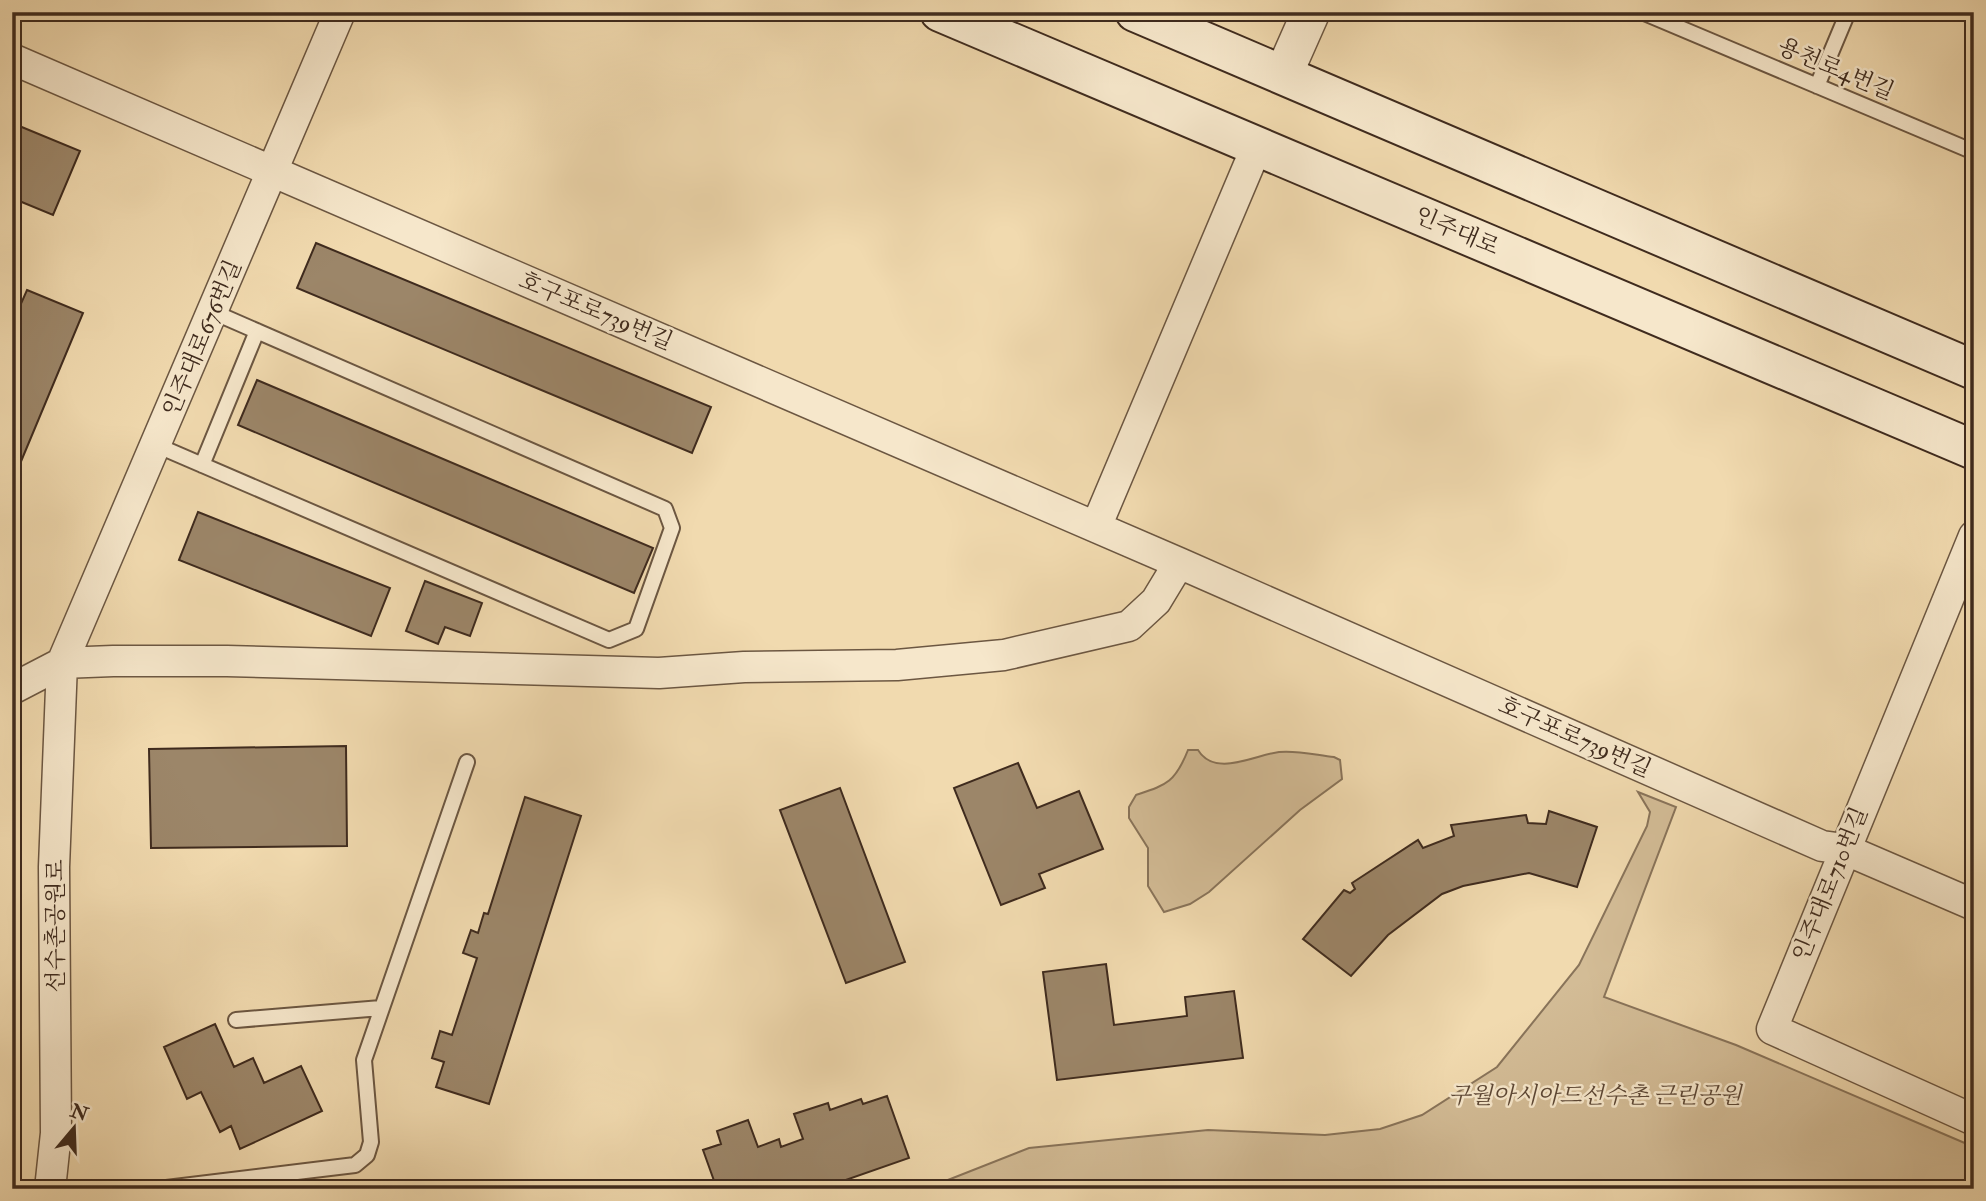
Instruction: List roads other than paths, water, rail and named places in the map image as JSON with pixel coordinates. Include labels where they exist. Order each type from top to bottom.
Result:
[{"type":"main road","name":"인주대로","points":[[940,12],[1974,450]]},
{"type":"main road","points":[[1135,12],[1284,73],[1974,370]]},
{"type":"street","name":"인주대로676번길","points":[[62,663],[274,172],[340,12]]},
{"type":"street","points":[[1284,73],[1311,12]]},
{"type":"street","name":"호구포로739번길","points":[[12,59],[1179,563],[1822,846],[1844,849],[1974,905]]},
{"type":"street","points":[[1096,527],[1257,146]]},
{"type":"street","name":"인주대로710번길","points":[[1974,536],[1772,1029],[1974,1120]]},
{"type":"street","points":[[12,690],[62,663],[227,661],[659,673],[744,667],[897,665],[1004,655],[1129,626],[1156,601],[1179,563]]},
{"type":"street","name":"선수촌공원로","points":[[50,1189],[56,1133],[54,867],[62,663]]},
{"type":"lane","name":"용천로4번길","points":[[1642,12],[1974,152]]},
{"type":"lane","points":[[1817,86],[1848,12]]},
{"type":"lane","points":[[156,445],[609,640],[636,629],[672,528],[665,509],[213,312]]},
{"type":"lane","points":[[202,465],[257,331]]},
{"type":"lane","points":[[158,1189],[355,1164],[367,1155],[371,1142],[363,1060],[467,762]]},
{"type":"lane","points":[[236,1020],[381,1008]]},
{"type":"park label","name":"구월아시아드선수촌 근린공원","points":[[1595,1095]]}]
